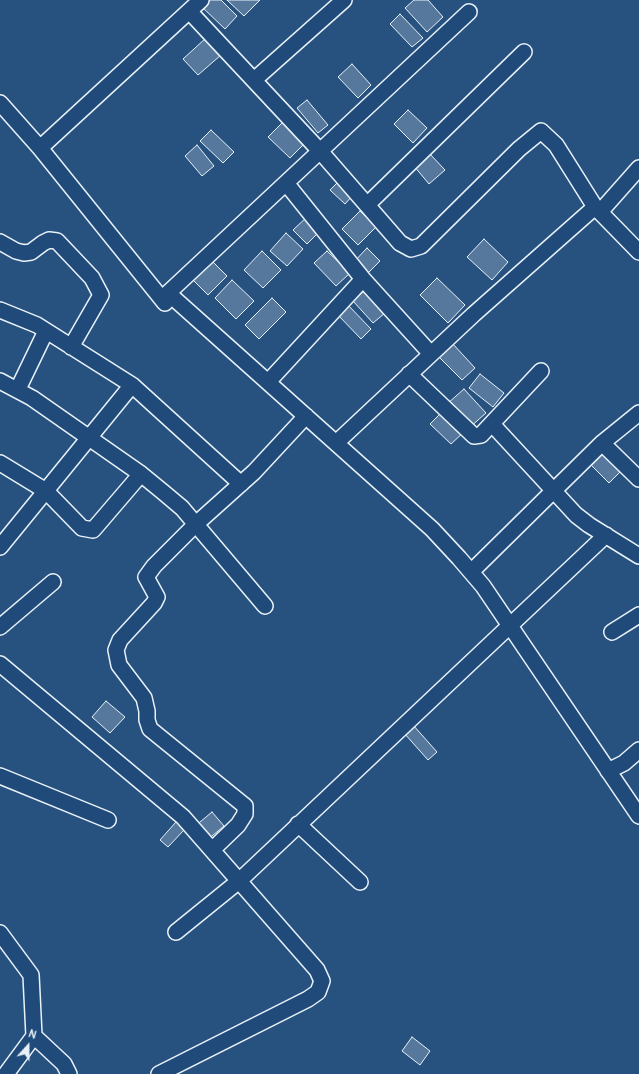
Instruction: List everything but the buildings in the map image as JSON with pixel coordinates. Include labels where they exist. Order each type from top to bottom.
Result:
[{"type":"street","points":[[40,148],[202,0]]},
{"type":"street","points":[[254,80],[344,0]]},
{"type":"street","points":[[189,11],[320,151],[400,243],[411,249],[421,246],[518,149],[541,131],[556,145],[597,209],[639,252]]},
{"type":"street","points":[[0,102],[40,148],[166,303],[168,293],[469,12]]},
{"type":"street","points":[[367,205],[524,52]]},
{"type":"street","points":[[336,443],[431,354],[597,209],[639,168]]},
{"type":"street","points":[[286,183],[363,279],[431,354]]},
{"type":"street","points":[[0,242],[24,253],[31,252],[43,242],[49,240],[57,241],[92,278],[101,295],[72,347]]},
{"type":"street","points":[[268,382],[363,279]]},
{"type":"street","points":[[168,293],[432,529],[471,572],[510,625],[639,816]]},
{"type":"street","points":[[0,310],[37,325],[132,385],[241,484]]},
{"type":"street","points":[[18,389],[46,331]]},
{"type":"street","points":[[409,374],[474,436],[480,435],[492,424],[541,371]]},
{"type":"street","points":[[0,381],[18,389],[141,474],[182,508],[265,606]]},
{"type":"street","points":[[0,547],[132,385]]},
{"type":"street","points":[[471,572],[602,444],[639,413]]},
{"type":"street","points":[[212,850],[238,825],[245,814],[244,806],[150,729],[147,720],[148,711],[144,698],[119,666],[116,650],[120,640],[154,603],[157,597],[146,577],[154,566],[196,524],[241,484],[306,416]]},
{"type":"street","points":[[492,424],[576,515],[639,556]]},
{"type":"street","points":[[602,444],[639,479]]},
{"type":"street","points":[[0,463],[46,492],[82,528],[93,530],[141,474]]},
{"type":"street","points":[[176,932],[239,881],[606,535]]},
{"type":"street","points":[[0,627],[53,582]]},
{"type":"street","points":[[612,632],[639,615]]},
{"type":"street","points":[[0,664],[183,817],[317,970],[322,981],[318,992],[308,999],[159,1074]]},
{"type":"street","points":[[608,771],[624,763],[639,750]]},
{"type":"street","points":[[0,776],[108,820]]},
{"type":"street","points":[[298,824],[360,882]]},
{"type":"street","points":[[0,933],[31,975],[34,1036],[6,1074]]},
{"type":"street","points":[[34,1036],[64,1064],[69,1074]]}]
